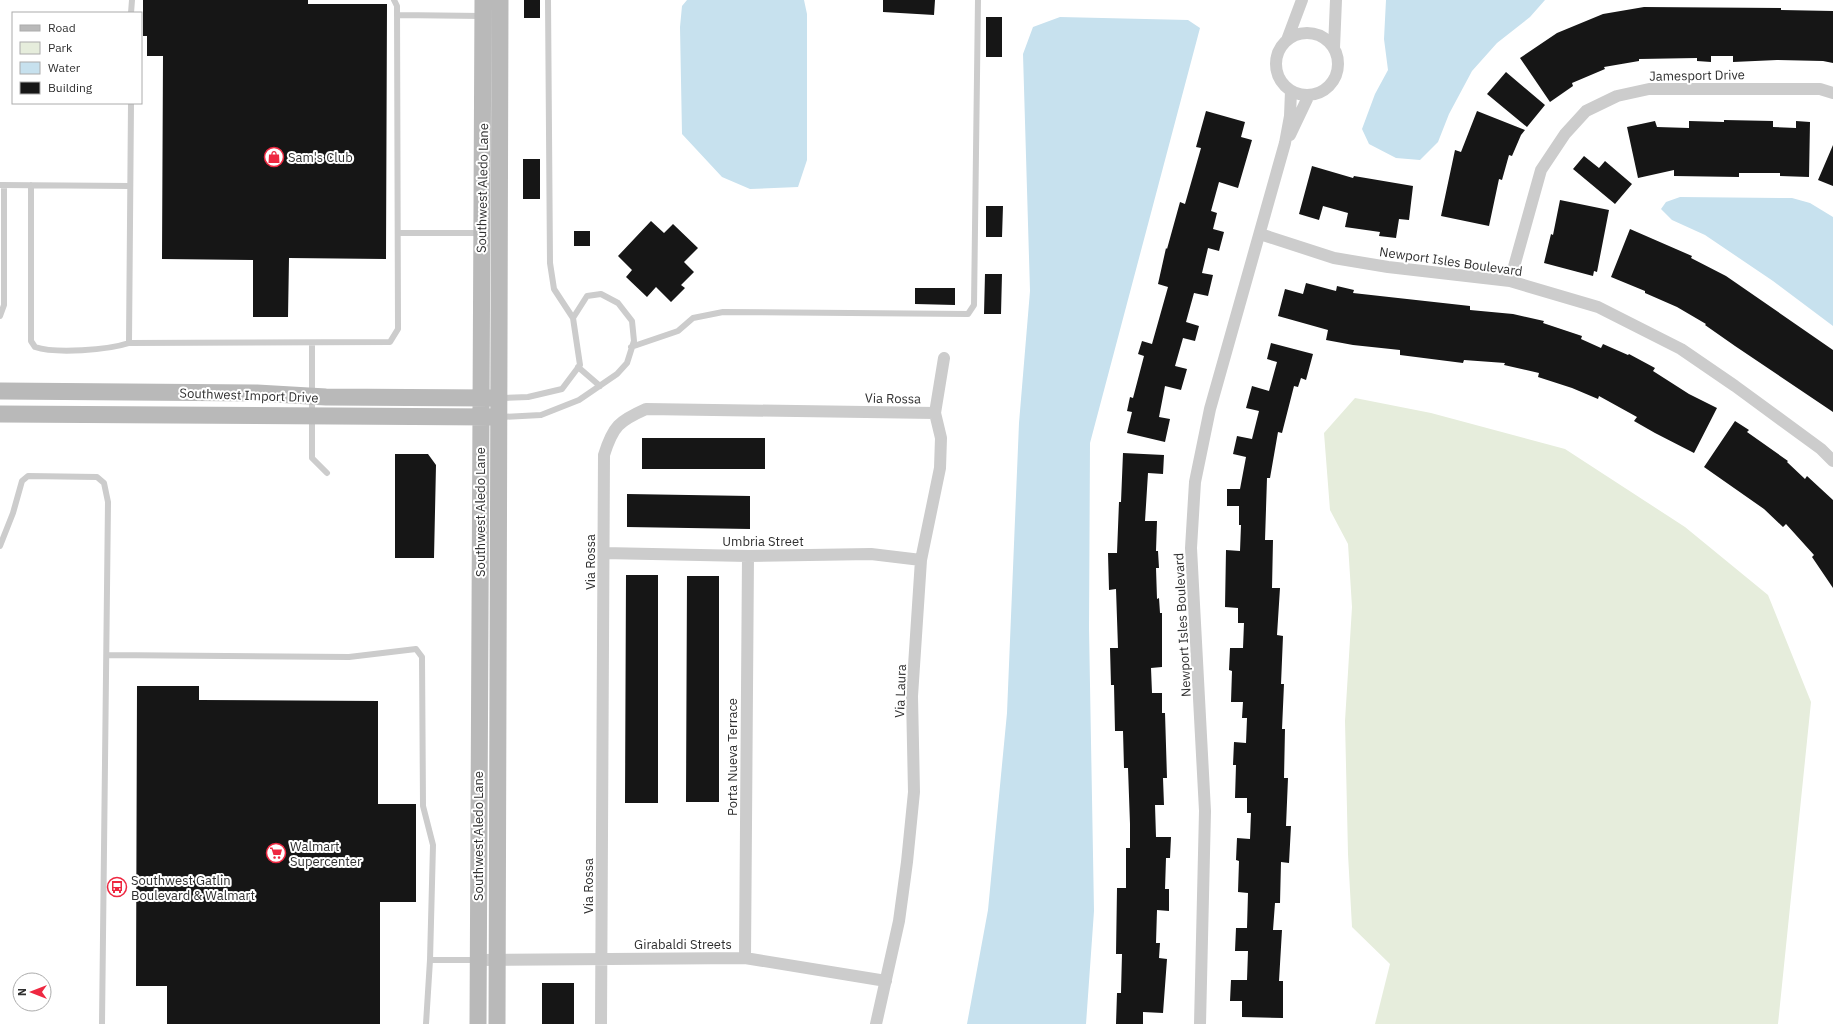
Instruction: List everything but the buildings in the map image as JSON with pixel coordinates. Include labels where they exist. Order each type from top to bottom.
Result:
[{"type":"street","points":[[1287,40],[1302,0]]},
{"type":"street","points":[[1334,48],[1327,40],[1313,33],[1296,34],[1287,40],[1280,48],[1276,64],[1278,75],[1283,84],[1291,91],[1298,94],[1309,95],[1320,92],[1334,80],[1337,69],[1337,59],[1334,48],[1336,0]]},
{"type":"street","name":"Southwest Aledo Lane","points":[[478,1024],[477,960],[480,398],[490,233],[492,10]]},
{"type":"street","name":"Jamesport Drive","points":[[1510,281],[1541,170],[1565,134],[1586,111],[1617,96],[1649,89],[1820,89],[1833,93]]},
{"type":"street","name":"Newport Isles Boulevard","points":[[1200,1024],[1205,811],[1191,548],[1195,482],[1210,409],[1285,143],[1290,116],[1291,91]]},
{"type":"street","name":"Newport Isles Boulevard","points":[[1285,143],[1292,134],[1309,95]]},
{"type":"street","name":"Southwest Aledo Lane","points":[[490,233],[499,398],[497,1024]]},
{"type":"street","name":"Newport Isles Boulevard","points":[[1260,234],[1334,258],[1388,267],[1510,281],[1598,307],[1681,349],[1741,390],[1822,449],[1833,461]]},
{"type":"street","name":"Via Laura","points":[[876,1024],[899,921],[908,862],[914,792],[912,696],[922,560],[940,468],[941,438],[936,413],[944,358]]},
{"type":"street","name":"Southwest Import Drive","points":[[0,391],[257,393],[312,396],[499,398]]},
{"type":"street","name":"Via Rossa","points":[[601,1024],[604,455],[610,435],[624,419],[646,409],[936,413]]},
{"type":"street","name":"Southwest Import Drive","points":[[0,414],[499,417]]},
{"type":"street","name":"Umbria Street","points":[[604,553],[748,556],[871,554],[922,560]]},
{"type":"street","name":"Porta Nueva Terrace","points":[[745,958],[748,556]]},
{"type":"street","name":"Girabaldi Streets","points":[[477,960],[745,958],[886,981]]},
{"type":"lane","points":[[131,12],[132,0]]},
{"type":"lane","points":[[31,185],[31,341],[35,347],[53,351],[116,348],[129,343],[390,342],[398,329],[397,6],[394,0]]},
{"type":"lane","points":[[499,398],[528,397],[562,389],[580,365],[573,318],[554,290],[550,263],[548,0]]},
{"type":"lane","points":[[632,347],[678,331],[693,318],[723,312],[968,314],[974,305],[978,0]]},
{"type":"lane","points":[[397,15],[492,10]]},
{"type":"lane","points":[[129,343],[131,104]]},
{"type":"lane","points":[[0,316],[4,305],[2,185],[130,186]]},
{"type":"lane","points":[[398,233],[490,233]]},
{"type":"lane","points":[[499,417],[541,415],[579,400],[618,374],[627,362],[634,341],[632,321],[618,303],[601,294],[587,296],[573,318]]},
{"type":"lane","points":[[312,343],[312,458],[327,473]]},
{"type":"lane","points":[[578,367],[600,386]]},
{"type":"lane","points":[[0,546],[13,512],[22,481],[28,476],[97,476],[104,483],[108,502],[102,1024]]},
{"type":"lane","points":[[107,655],[349,657],[416,649],[422,657],[423,806],[433,845],[430,960],[426,1024]]},
{"type":"lane","points":[[430,960],[477,960]]},
{"type":"green space","points":[[1355,398],[1431,413],[1565,449],[1685,527],[1768,595],[1811,702],[1778,1024],[1375,1024],[1390,964],[1352,927],[1348,854],[1345,721],[1352,607],[1348,544],[1330,510],[1324,433]]},
{"type":"water","points":[[687,0],[804,0],[807,14],[807,160],[798,187],[750,189],[722,177],[682,134],[680,27],[682,6]]},
{"type":"water","points":[[1386,0],[1545,0],[1530,17],[1497,43],[1472,71],[1449,114],[1438,142],[1420,160],[1396,158],[1369,144],[1362,129],[1375,94],[1388,70],[1384,39]]},
{"type":"water","points":[[1060,17],[1188,20],[1200,28],[1090,443],[1089,628],[1094,911],[1086,1024],[967,1024],[988,910],[1007,713],[1019,423],[1030,291],[1023,54],[1033,27]]},
{"type":"water","points":[[1680,197],[1792,198],[1810,203],[1833,217],[1833,326],[1773,281],[1705,235],[1672,220],[1661,209],[1666,202]]},
{"type":"place","name":"Sam's Club","points":[[274,157]]},
{"type":"place","name":"Walmart Supercenter","points":[[276,853]]},
{"type":"place","name":"Southwest Gatlin Boulevard & Walmart","points":[[117,887]]}]
